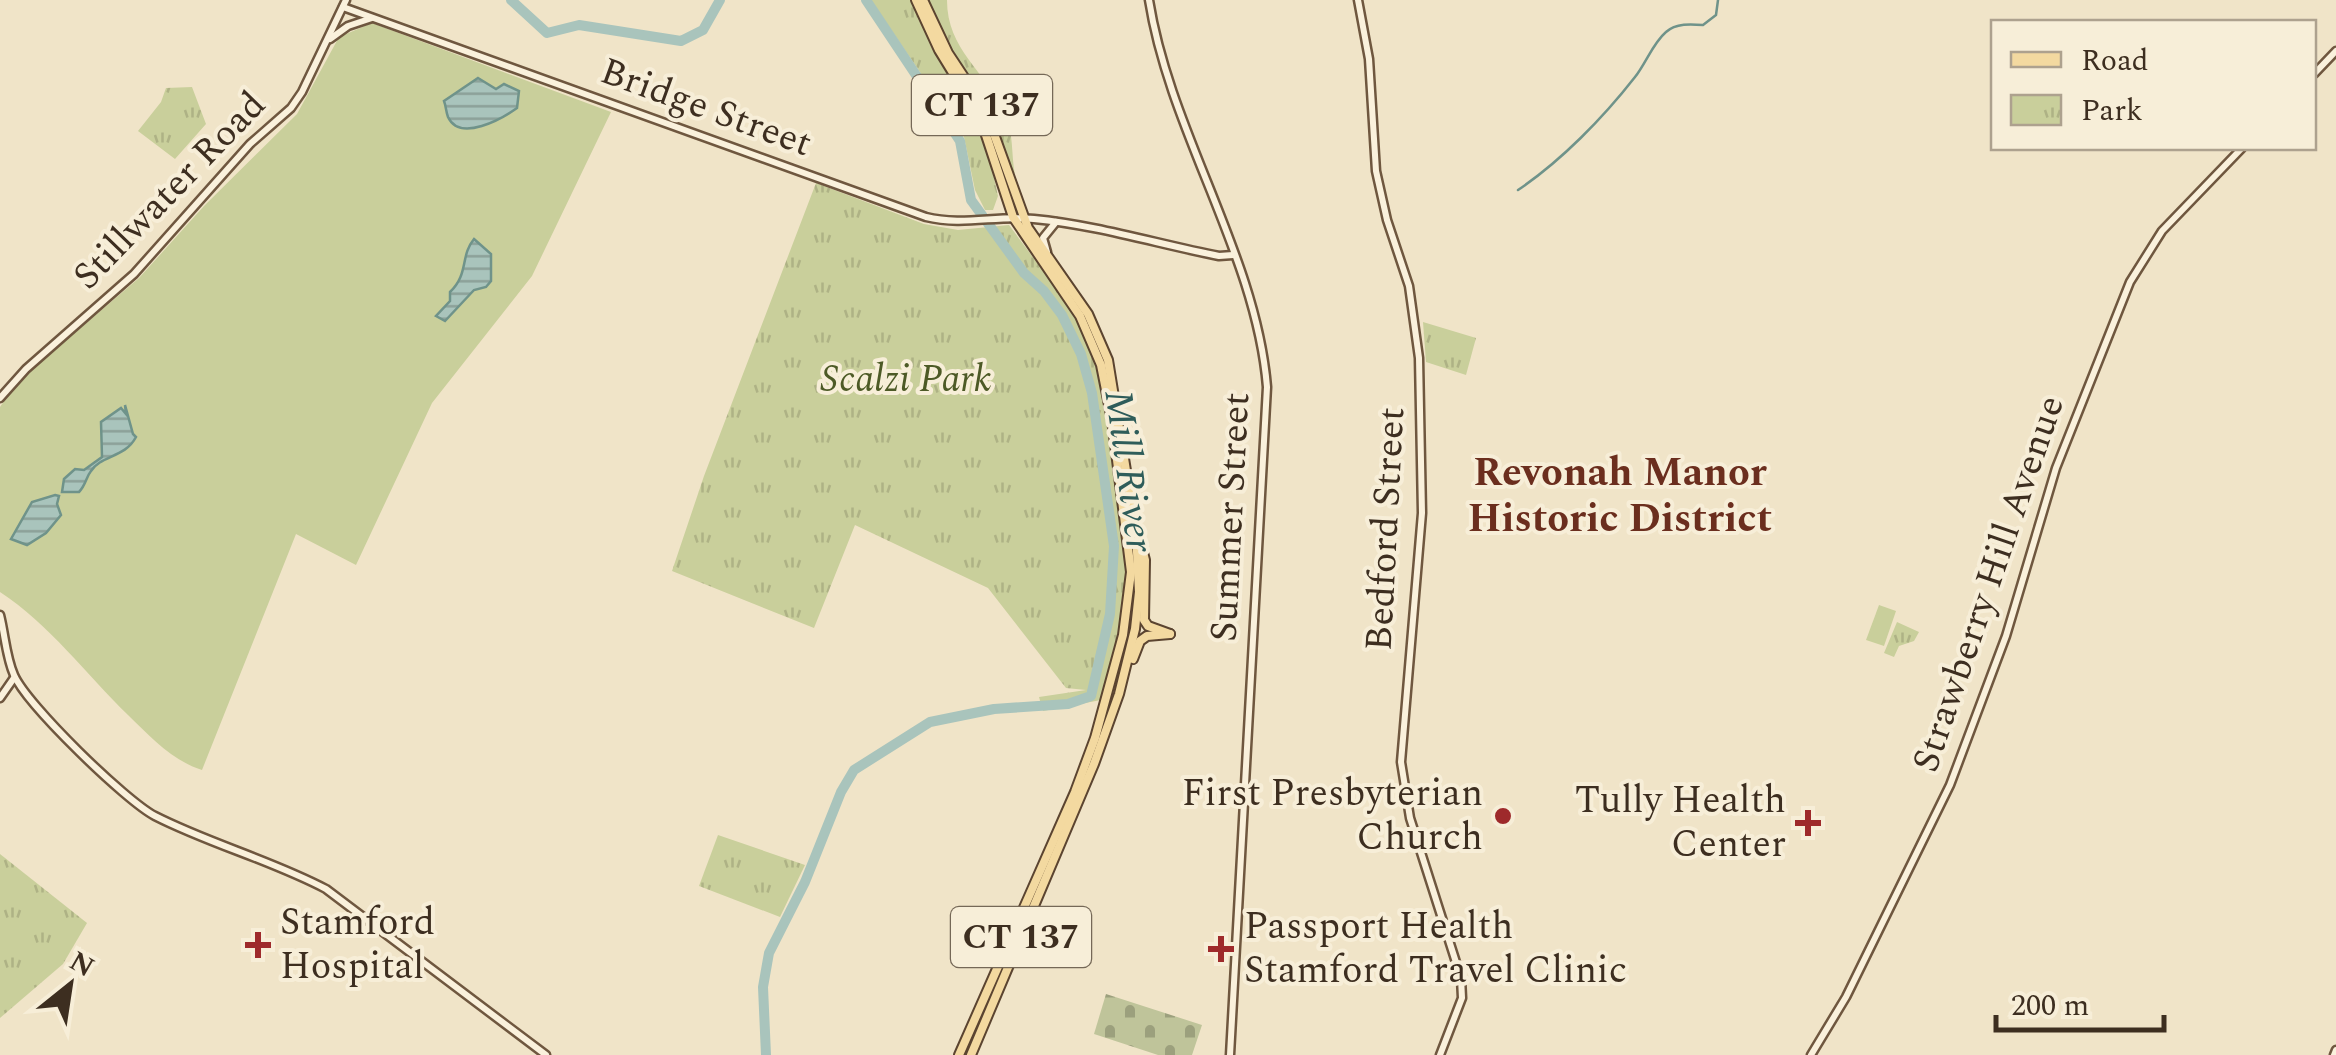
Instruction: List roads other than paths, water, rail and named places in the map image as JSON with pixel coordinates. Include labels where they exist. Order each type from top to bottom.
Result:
[{"type":"main road","name":"CT 137","points":[[920,0],[938,50],[980,117],[1013,217],[1080,316],[1102,365],[1131,572],[1124,635],[1099,738],[971,1055]]},
{"type":"main road","name":"CT 137","points":[[920,0],[986,110],[1024,218],[1088,314],[1108,360],[1136,532],[1139,592],[1122,686],[958,1055]]},
{"type":"main road","name":"Summer Street","points":[[1149,0],[1162,62],[1260,336],[1267,401],[1230,1055]]},
{"type":"main road","name":"Bedford Street","points":[[1358,0],[1369,59],[1376,172],[1386,220],[1409,286],[1418,338],[1422,513],[1401,758],[1410,818],[1460,978],[1462,998],[1440,1055]]},
{"type":"main road","name":"Bridge Street","points":[[345,4],[372,18],[926,217],[966,223],[993,217],[1024,218],[1219,256],[1233,255]]},
{"type":"main road","name":"Stillwater Road","points":[[0,398],[144,264],[250,144],[290,108],[345,4]]},
{"type":"main road","points":[[329,40],[348,26],[372,18]]},
{"type":"main road","points":[[2316,72],[2336,51]]},
{"type":"main road","name":"Strawberry Hill Avenue","points":[[1811,1055],[1854,983],[1950,785],[2006,636],[2056,468],[2130,282],[2162,231],[2240,150]]},
{"type":"main road","points":[[1052,262],[1043,238],[1056,222]]},
{"type":"main road","points":[[1122,686],[1140,640],[1170,634],[1148,626],[1144,620],[1145,560],[1136,532]]},
{"type":"main road","points":[[0,615],[14,678],[29,698],[135,804],[154,816],[290,870],[326,889],[546,1055]]},
{"type":"main road","points":[[0,698],[14,678]]},
{"type":"water","points":[[478,78],[496,89],[504,84],[519,91],[517,108],[482,126],[462,128],[448,117],[444,101]]},
{"type":"water","points":[[474,239],[491,254],[491,281],[474,290],[445,321],[436,316],[450,301],[450,292],[460,279]]},
{"type":"water","points":[[125,405],[136,437],[131,444],[95,466],[79,492],[62,492],[64,479],[75,469],[84,470],[102,457],[101,422],[121,408],[126,414]]},
{"type":"water","points":[[59,496],[61,515],[46,533],[27,545],[11,539],[32,502]]},
{"type":"waterway","name":"Mill River","points":[[511,0],[547,33],[579,25],[681,41],[703,30],[720,0]]},
{"type":"waterway","name":"Mill River","points":[[766,1055],[763,987],[769,953],[854,770],[930,722],[994,709],[1068,704],[1091,696],[1110,614],[1114,546],[1092,393],[1081,354],[1062,315],[1024,273],[971,200],[960,141],[866,0]]},
{"type":"waterway","points":[[1518,190],[1595,123],[1635,77],[1666,32],[1689,24],[1703,25],[1716,15],[1718,0]]},
{"type":"place","name":"First Presbyterian Church","points":[[1503,816]]},
{"type":"place","name":"Tully Health Center","points":[[1808,823]]},
{"type":"place","name":"Stamford Hospital","points":[[258,945]]},
{"type":"place","name":"Passport Health Stamford Travel Clinic","points":[[1221,949]]},
{"type":"district","name":"Revonah Manor Historic District","points":[[1620,496]]},
{"type":"park label","name":"Scalzi Park","points":[[906,380]]}]
